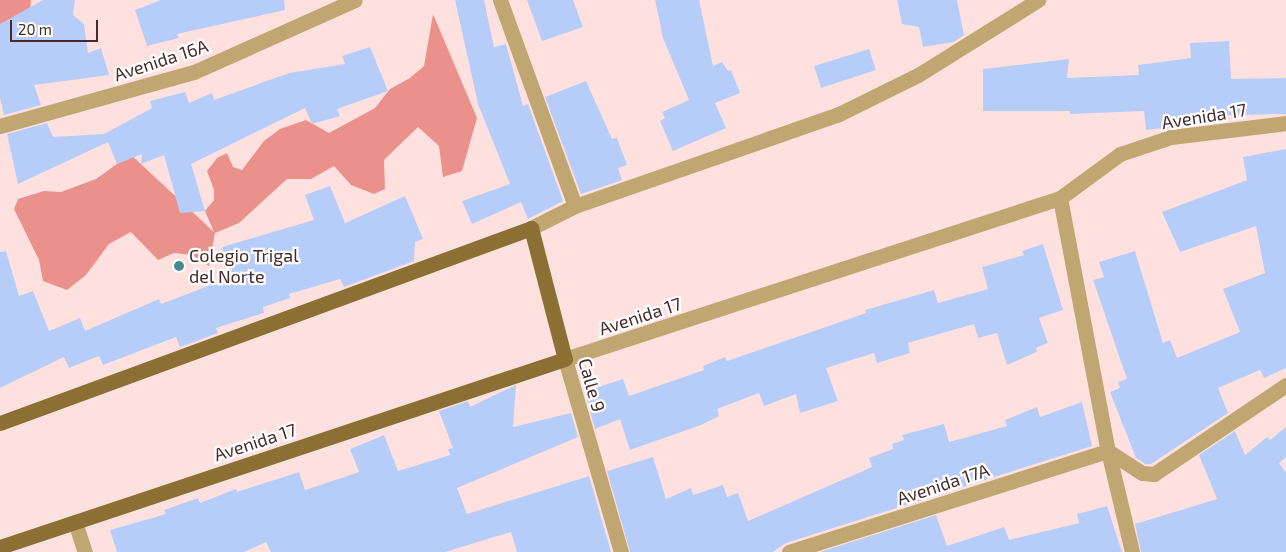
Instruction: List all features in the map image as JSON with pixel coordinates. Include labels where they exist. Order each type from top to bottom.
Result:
[{"type":"main road","name":"Calle 9","points":[[531,228],[565,359]]},
{"type":"main road","points":[[0,423],[531,228]]},
{"type":"main road","name":"Avenida 17","points":[[0,547],[565,359]]},
{"type":"street","name":"Avenida 16A","points":[[0,126],[194,72],[355,0]]},
{"type":"street","points":[[500,0],[575,206]]},
{"type":"street","points":[[531,228],[575,206],[839,114],[918,75],[1038,0]]},
{"type":"street","name":"Avenida 17","points":[[565,359],[1060,198],[1129,151],[1171,137],[1286,123]]},
{"type":"street","points":[[1060,198],[1108,451],[1132,552]]},
{"type":"street","name":"Calle 9","points":[[565,359],[621,552]]},
{"type":"street","points":[[1108,451],[1142,473],[1154,474],[1286,385]]},
{"type":"street","name":"Avenida 17A","points":[[789,552],[1108,451]]},
{"type":"street","points":[[75,522],[85,552]]},
{"type":"shaded area","points":[[0,0],[31,0],[29,29],[0,30]]},
{"type":"shaded area","points":[[433,14],[477,118],[462,171],[443,177],[439,146],[418,127],[384,160],[385,189],[374,194],[351,185],[334,166],[311,179],[287,179],[239,223],[215,233],[209,266],[192,255],[174,253],[158,260],[131,232],[109,244],[86,275],[67,290],[43,281],[39,260],[14,209],[18,199],[44,191],[61,192],[96,179],[117,164],[115,140],[214,232],[205,211],[214,200],[214,190],[207,171],[217,158],[227,153],[233,167],[242,170],[264,141],[280,129],[306,120],[329,133],[375,108],[390,89],[410,78],[424,66]]},
{"type":"building","points":[[43,0],[75,0],[73,15],[84,24],[88,53],[101,48],[109,75],[34,85],[41,105],[4,115],[0,98],[0,24]]},
{"type":"building","points":[[161,0],[284,0],[285,10],[177,34],[179,38],[147,46],[135,10]]},
{"type":"building","points":[[455,0],[484,0],[494,47],[506,44],[523,106],[528,104],[563,201],[528,219],[521,202],[472,224],[462,201],[510,184],[478,104]]},
{"type":"building","points":[[527,0],[573,0],[583,27],[542,41]]},
{"type":"building","points":[[655,0],[699,0],[713,66],[722,62],[728,71],[731,70],[740,93],[715,103],[726,128],[673,151],[660,121],[665,118],[662,112],[689,100],[663,38]]},
{"type":"building","points":[[897,0],[957,0],[964,35],[954,42],[923,47],[919,27],[902,24]]},
{"type":"building","points":[[1229,41],[1231,79],[1286,78],[1286,114],[1192,116],[1172,120],[1172,127],[1146,130],[1144,111],[1070,114],[1070,111],[983,111],[983,69],[1069,59],[1067,78],[1139,75],[1138,65],[1191,58],[1190,43]]},
{"type":"building","points":[[370,47],[388,91],[337,109],[340,116],[312,124],[305,108],[191,164],[205,211],[180,213],[164,155],[141,164],[142,154],[117,164],[108,142],[18,184],[7,134],[47,123],[53,137],[104,134],[152,108],[150,101],[185,92],[189,103],[212,93],[214,100],[289,73],[345,64],[342,56]]},
{"type":"building","points":[[869,49],[876,70],[821,88],[814,66]]},
{"type":"building","points":[[586,81],[612,139],[617,138],[627,165],[618,168],[622,180],[581,194],[545,97]]},
{"type":"building","points":[[1286,149],[1286,368],[1264,378],[1260,370],[1218,388],[1228,413],[1151,464],[1145,464],[1136,458],[1110,392],[1120,388],[1118,382],[1127,379],[1093,280],[1104,277],[1099,262],[1135,251],[1163,343],[1170,340],[1177,358],[1240,332],[1223,289],[1265,273],[1256,226],[1180,252],[1162,212],[1247,180],[1243,157]]},
{"type":"building","points":[[330,186],[345,223],[405,196],[423,239],[415,242],[414,261],[344,287],[340,279],[289,294],[290,298],[263,307],[264,313],[216,328],[218,333],[180,347],[176,337],[103,365],[99,356],[69,368],[64,357],[0,388],[0,252],[6,251],[19,296],[33,291],[49,331],[80,318],[85,331],[159,299],[161,304],[232,277],[222,247],[314,220],[305,195]]},
{"type":"building","points":[[1043,244],[1063,310],[1039,318],[1048,343],[1036,348],[1037,352],[1007,365],[997,333],[978,338],[974,324],[908,343],[910,353],[877,363],[874,353],[826,368],[838,401],[800,413],[796,394],[764,406],[759,393],[717,409],[719,416],[701,425],[630,450],[620,419],[595,429],[586,397],[589,390],[623,379],[629,396],[704,370],[703,366],[725,357],[727,361],[866,313],[865,310],[934,290],[938,303],[988,289],[982,267],[1024,255],[1022,251]]},
{"type":"building","points":[[516,385],[513,427],[571,413],[578,437],[457,488],[467,514],[589,476],[611,552],[517,552],[511,532],[445,552],[271,552],[266,542],[244,552],[117,552],[110,530],[166,514],[164,510],[198,498],[200,503],[236,489],[237,492],[299,472],[305,490],[359,472],[350,449],[384,435],[398,471],[450,455],[448,449],[453,448],[439,411],[468,401],[470,407]]},
{"type":"building","points":[[1082,402],[1092,446],[786,543],[773,552],[630,552],[607,471],[653,457],[666,499],[691,488],[693,495],[723,485],[727,497],[738,493],[748,521],[872,467],[869,458],[893,449],[892,444],[904,440],[902,435],[944,424],[949,442],[1007,426],[1005,420],[1037,407],[1040,417]]},
{"type":"building","points":[[1286,427],[1286,457],[1279,463],[1286,473],[1286,552],[1141,552],[1135,524],[1217,499],[1199,455],[1235,431],[1245,455],[1267,437],[1270,440]]},
{"type":"building","points":[[1107,506],[1122,552],[820,552],[936,515],[947,546],[1004,527],[1009,540],[1079,523],[1077,514]]},
{"type":"place","name":"Colegio Trigal del Norte","points":[[179,266]]}]
